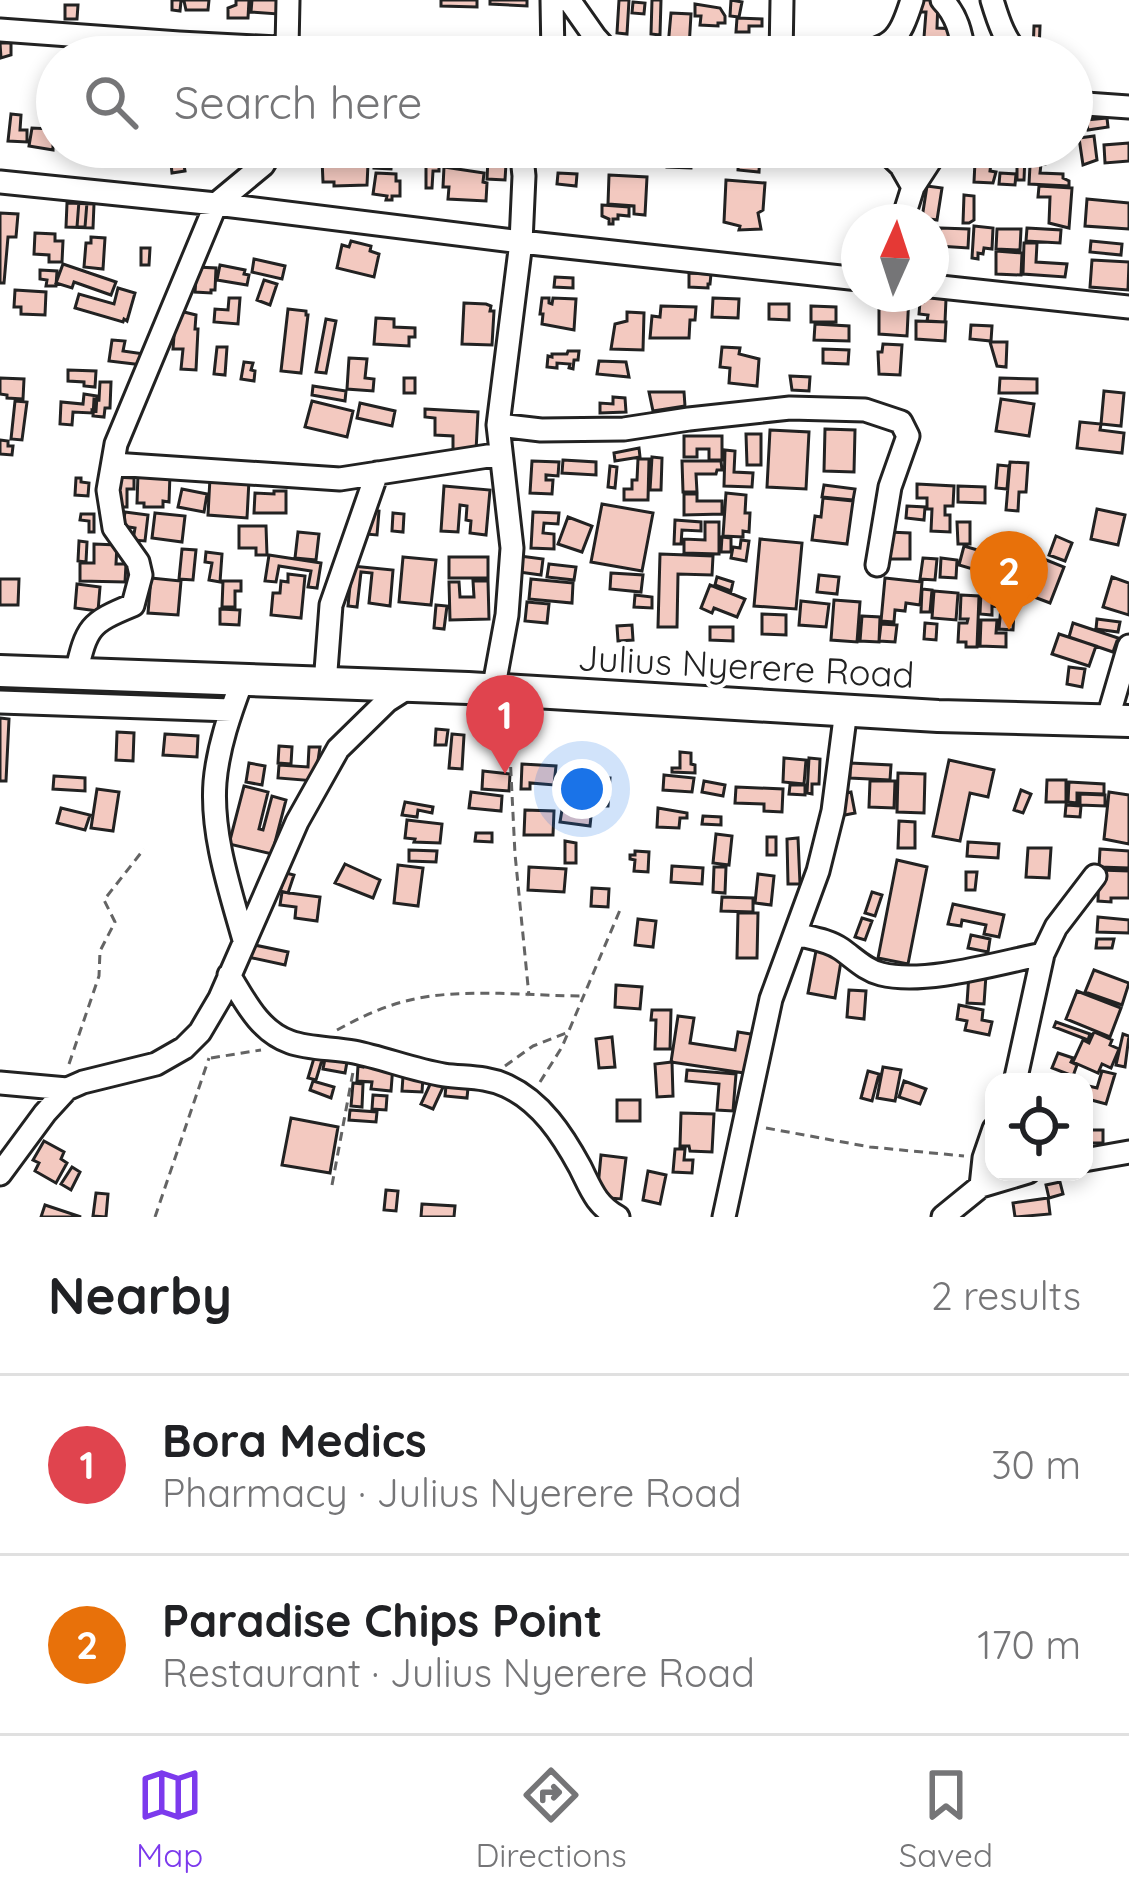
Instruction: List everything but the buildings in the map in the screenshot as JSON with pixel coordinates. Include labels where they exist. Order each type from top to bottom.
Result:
[{"type":"highway","name":"Julius Nyerere Road","points":[[0,671],[76,674],[237,695],[325,684],[1118,721]]},
{"type":"street","points":[[288,0],[291,36]]},
{"type":"street","points":[[552,0],[553,36]]},
{"type":"street","points":[[569,0],[594,36]]},
{"type":"street","points":[[781,36],[782,0]]},
{"type":"street","points":[[897,36],[912,0]]},
{"type":"street","points":[[942,0],[954,14],[961,36]]},
{"type":"street","points":[[992,0],[1006,36]]},
{"type":"street","points":[[0,30],[83,36]]},
{"type":"street","points":[[1093,101],[1102,106]]},
{"type":"street","points":[[1093,105],[1129,107]]},
{"type":"street","points":[[76,674],[84,639],[94,624],[134,605],[141,575],[138,562],[114,528],[108,490],[116,444],[216,204],[259,168]]},
{"type":"street","points":[[480,690],[507,615],[512,548],[498,425],[521,242],[523,168]]},
{"type":"street","points":[[902,168],[913,187]]},
{"type":"street","points":[[908,204],[925,168]]},
{"type":"street","points":[[0,182],[841,277]]},
{"type":"street","points":[[949,288],[1129,307]]},
{"type":"street","points":[[498,425],[542,430],[624,429],[790,408],[865,410],[901,422],[908,436],[890,487],[877,565]]},
{"type":"street","points":[[112,464],[340,479],[501,454]]},
{"type":"street","points":[[325,684],[331,605],[377,473]]},
{"type":"street","points":[[1118,721],[1129,646]]},
{"type":"street","points":[[0,1174],[67,1089],[155,1064],[184,1048],[200,1032],[220,998],[297,822],[338,748],[410,687]]},
{"type":"street","points":[[0,702],[237,695],[215,783],[226,877],[244,940]]},
{"type":"street","points":[[724,1217],[771,999],[818,871],[833,811],[846,710]]},
{"type":"street","points":[[1017,1073],[1043,954],[1056,927],[1095,876]]},
{"type":"street","points":[[796,934],[826,941],[882,974],[952,972],[1043,954]]},
{"type":"street","points":[[230,975],[253,1015],[276,1036],[446,1075],[491,1080],[528,1098],[563,1138],[592,1194],[618,1217]]},
{"type":"street","points":[[0,1083],[67,1089]]},
{"type":"street","points":[[1093,1158],[1129,1152]]},
{"type":"street","points":[[981,1186],[985,1155]]},
{"type":"street","points":[[943,1217],[981,1186],[998,1181]]},
{"type":"path","points":[[480,690],[510,754],[514,854],[529,996]]},
{"type":"path","points":[[67,1089],[66,1071],[99,976],[100,951],[115,922],[104,900],[144,849]]},
{"type":"path","points":[[528,1098],[553,1065],[620,910]]},
{"type":"path","points":[[155,1217],[208,1058],[301,1045],[380,1009],[436,995],[584,996]]},
{"type":"path","points":[[491,1080],[533,1046],[569,1032]]},
{"type":"path","points":[[332,1184],[356,1052]]},
{"type":"path","points":[[742,1124],[870,1147],[984,1158]]},
{"type":"place","name":"Paradise Chips Point","points":[[1009,630]]},
{"type":"place","name":"Bora Medics","points":[[505,774]]}]
